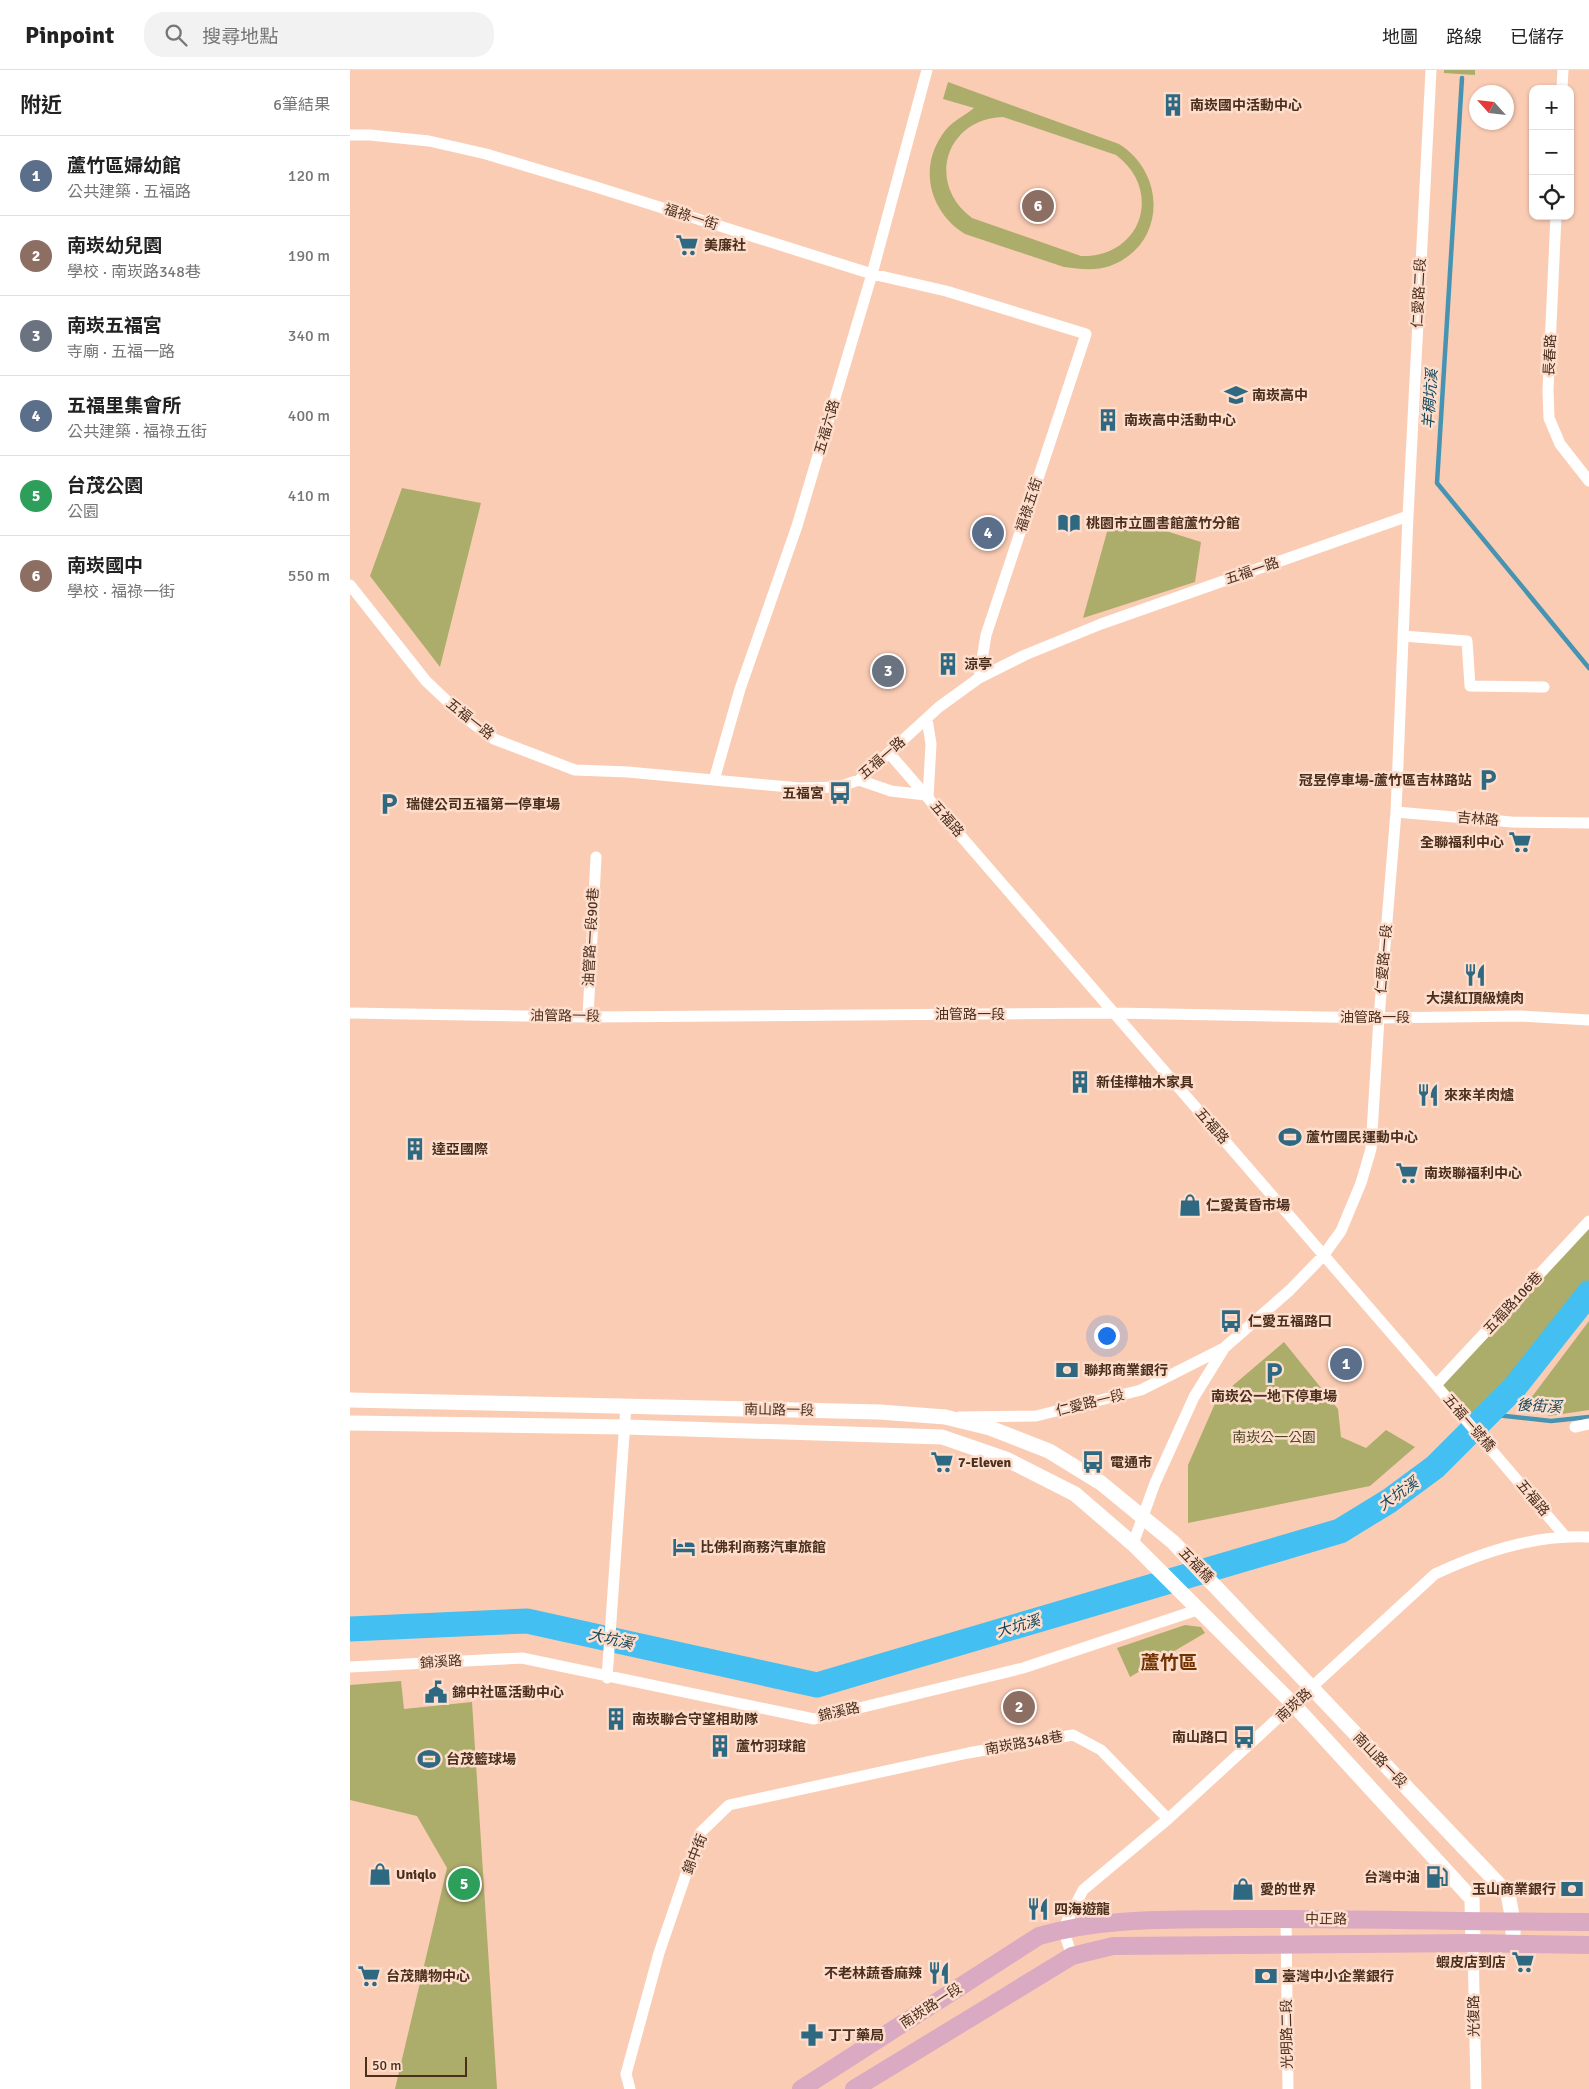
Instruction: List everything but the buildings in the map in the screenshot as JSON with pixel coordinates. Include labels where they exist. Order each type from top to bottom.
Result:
[{"type":"main road","name":"中正路","points":[[1063,1929],[1129,1921],[1286,1919],[1589,1922]]},
{"type":"main road","name":"南崁路一段","points":[[801,2089],[1039,1936],[1063,1929]]},
{"type":"main road","name":"中正路","points":[[1072,1956],[1113,1946],[1473,1943],[1589,1945]]},
{"type":"main road","points":[[854,2089],[1072,1956]]},
{"type":"street","name":"五福六路","points":[[714,780],[740,689],[797,526],[872,274],[927,70]]},
{"type":"street","name":"仁愛路二段","points":[[1408,516],[1431,70]]},
{"type":"street","points":[[1562,85],[1563,70]]},
{"type":"street","name":"福祿一街","points":[[350,135],[370,135],[429,141],[486,154],[872,274],[946,291],[1086,334]]},
{"type":"street","name":"長春路","points":[[1556,220],[1548,390],[1549,418],[1560,444],[1589,481]]},
{"type":"street","name":"福祿五街","points":[[979,678],[986,635],[1086,334]]},
{"type":"street","name":"仁愛路一段","points":[[945,1417],[1036,1416],[1141,1390],[1224,1348],[1290,1290],[1323,1256],[1341,1231],[1361,1184],[1372,1149],[1379,1018],[1396,812],[1408,516]]},
{"type":"street","name":"五福一路","points":[[350,585],[426,681],[463,716],[494,739],[575,770],[628,772],[800,788],[838,787],[859,780],[939,706],[979,678],[1025,655],[1101,624],[1408,516]]},
{"type":"street","points":[[1403,636],[1467,641],[1470,686],[1544,687]]},
{"type":"street","name":"五福路","points":[[927,719],[931,744],[927,796]]},
{"type":"street","name":"五福路","points":[[889,753],[1436,1385]]},
{"type":"street","name":"五福路","points":[[859,780],[891,791],[927,796]]},
{"type":"street","name":"吉林路","points":[[1396,812],[1512,822],[1589,823]]},
{"type":"street","name":"油管路一段90巷","points":[[588,1017],[596,857]]},
{"type":"street","name":"油管路一段","points":[[350,1013],[588,1017],[1114,1013],[1379,1018],[1511,1016],[1589,1020]]},
{"type":"street","name":"五福路106巷","points":[[1436,1385],[1589,1220]]},
{"type":"street","name":"仁愛路一段","points":[[1133,1544],[1144,1518],[1155,1483],[1194,1397],[1224,1348]]},
{"type":"street","name":"五福一號橋","points":[[1436,1385],[1502,1462]]},
{"type":"street","name":"南山路一段","points":[[350,1400],[880,1412],[945,1417],[990,1428],[1049,1451],[1101,1483],[1173,1542]]},
{"type":"street","points":[[607,1678],[626,1406]]},
{"type":"street","name":"南山路一段","points":[[350,1423],[625,1427],[942,1436],[1006,1460],[1075,1494],[1153,1563]]},
{"type":"street","points":[[1575,1426],[1589,1424]]},
{"type":"street","name":"五福路","points":[[1502,1462],[1564,1535]]},
{"type":"street","name":"南崁路","points":[[1063,1929],[1083,1890],[1168,1819],[1436,1574],[1474,1556],[1564,1535],[1589,1536]]},
{"type":"street","name":"五福橋","points":[[1173,1542],[1219,1589]]},
{"type":"street","name":"五福橋","points":[[1153,1563],[1188,1597]]},
{"type":"street","name":"南山路一段","points":[[1219,1589],[1311,1689],[1508,1894],[1513,1922],[1513,1943]]},
{"type":"street","name":"南山路一段","points":[[1188,1597],[1294,1705],[1472,1899],[1473,1943]]},
{"type":"street","name":"錦溪路","points":[[350,1667],[522,1658],[607,1678],[814,1719],[1023,1668],[1200,1609]]},
{"type":"street","name":"南崁路348巷","points":[[968,1753],[1073,1734],[1101,1750],[1168,1819]]},
{"type":"street","name":"錦中街","points":[[630,2089],[626,2074],[658,1953],[700,1833],[728,1805],[968,1753]]},
{"type":"street","name":"光明路二段","points":[[1286,1919],[1288,2089]]},
{"type":"street","points":[[1063,1929],[1072,1956]]},
{"type":"street","name":"光復路","points":[[1473,1943],[1476,2089]]},
{"type":"green space","points":[[1444,70],[1475,70],[1475,75],[1444,73]]},
{"type":"green space","points":[[948,82],[1119,144],[1135,157],[1146,173],[1152,190],[1154,208],[1150,226],[1142,242],[1128,256],[1110,266],[1099,269],[1082,269],[1064,267],[965,234],[953,225],[936,203],[930,176],[931,162],[935,148],[945,130],[974,108],[943,99]],"holes":[[[1003,117],[1116,155],[1131,170],[1139,186],[1142,203],[1139,220],[1131,234],[1119,246],[1102,254],[1081,256],[972,218],[958,204],[949,188],[946,172],[948,156],[956,141],[967,129],[983,121]]]},
{"type":"green space","points":[[402,488],[481,503],[440,667],[370,576]]},
{"type":"green space","points":[[1112,514],[1201,542],[1195,582],[1083,618]]},
{"type":"green space","points":[[1589,1221],[1589,1287],[1518,1366],[1506,1393],[1473,1429],[1436,1385]]},
{"type":"green space","points":[[1589,1321],[1589,1410],[1549,1416],[1531,1398]]},
{"type":"green space","name":"南崁公一公園","points":[[1284,1342],[1338,1409],[1341,1437],[1366,1448],[1386,1430],[1415,1447],[1370,1486],[1188,1523],[1188,1465],[1217,1399]]},
{"type":"green space","points":[[1185,1625],[1201,1627],[1205,1633],[1130,1677],[1117,1648]]},
{"type":"green space","points":[[401,1681],[404,1709],[472,1702],[497,2089],[395,2089],[447,1868],[417,1816],[350,1800],[350,1685]]},
{"type":"waterway","name":"羊稠坑溪","points":[[1462,78],[1437,483],[1589,668]]},
{"type":"waterway","name":"大坑溪","points":[[350,1629],[527,1621],[817,1685],[1340,1531],[1389,1501],[1435,1467],[1514,1388],[1589,1293]]},
{"type":"waterway","name":"後街溪","points":[[1487,1414],[1551,1421],[1589,1417]]},
{"type":"place","name":"南崁國中活動中心","points":[[1173,105]]},
{"type":"place","name":"南崁國中","points":[[1038,206]]},
{"type":"place","name":"美廉社","points":[[687,245]]},
{"type":"place","name":"南崁高中","points":[[1236,395]]},
{"type":"place","name":"南崁高中活動中心","points":[[1108,420]]},
{"type":"place","name":"桃園市立圖書館蘆竹分館","points":[[1069,523]]},
{"type":"place","name":"五福里集會所","points":[[988,533]]},
{"type":"place","name":"涼亭","points":[[948,664]]},
{"type":"place","name":"南崁五福宮","points":[[888,671]]},
{"type":"place","name":"冠昱停車場-蘆竹區吉林路站","points":[[1488,780]]},
{"type":"place","name":"五福宮","points":[[840,793]]},
{"type":"place","name":"瑞健公司五福第一停車場","points":[[389,804]]},
{"type":"place","name":"全聯福利中心","points":[[1520,842]]},
{"type":"place","name":"大漠紅頂級燒肉","points":[[1475,975]]},
{"type":"place","name":"新佳樺柚木家具","points":[[1080,1082]]},
{"type":"place","name":"來來羊肉爐","points":[[1428,1095]]},
{"type":"place","name":"蘆竹國民運動中心","points":[[1290,1137]]},
{"type":"place","name":"達亞國際","points":[[415,1149]]},
{"type":"place","name":"南崁聯福利中心","points":[[1407,1173]]},
{"type":"place","name":"仁愛黃昏市場","points":[[1190,1205]]},
{"type":"place","name":"仁愛五福路口","points":[[1231,1321]]},
{"type":"place","name":"蘆竹區婦幼館","points":[[1346,1364]]},
{"type":"place","name":"聯邦商業銀行","points":[[1067,1370]]},
{"type":"place","name":"南崁公一地下停車場","points":[[1274,1373]]},
{"type":"place","name":"7-Eleven","points":[[942,1462]]},
{"type":"place","name":"電通市","points":[[1093,1462]]},
{"type":"place","name":"比佛利商務汽車旅館","points":[[684,1547]]},
{"type":"place","name":"錦中社區活動中心","points":[[436,1692]]},
{"type":"place","name":"南崁幼兒園","points":[[1019,1707]]},
{"type":"place","name":"南崁聯合守望相助隊","points":[[616,1719]]},
{"type":"place","name":"南山路口","points":[[1244,1737]]},
{"type":"place","name":"蘆竹羽球館","points":[[720,1746]]},
{"type":"place","name":"台茂籃球場","points":[[429,1759]]},
{"type":"place","name":"Uniqlo","points":[[380,1874]]},
{"type":"place","name":"台灣中油","points":[[1437,1877]]},
{"type":"place","name":"台茂公園","points":[[464,1884]]},
{"type":"place","name":"愛的世界","points":[[1243,1889]]},
{"type":"place","name":"玉山商業銀行","points":[[1572,1889]]},
{"type":"place","name":"四海遊龍","points":[[1038,1909]]},
{"type":"place","name":"蝦皮店到店","points":[[1523,1962]]},
{"type":"place","name":"不老林蔬香麻辣","points":[[939,1973]]},
{"type":"place","name":"台茂購物中心","points":[[369,1976]]},
{"type":"place","name":"臺灣中小企業銀行","points":[[1266,1976]]},
{"type":"place","name":"丁丁藥局","points":[[812,2035]]},
{"type":"district","name":"蘆竹區","points":[[1169,1663]]}]
